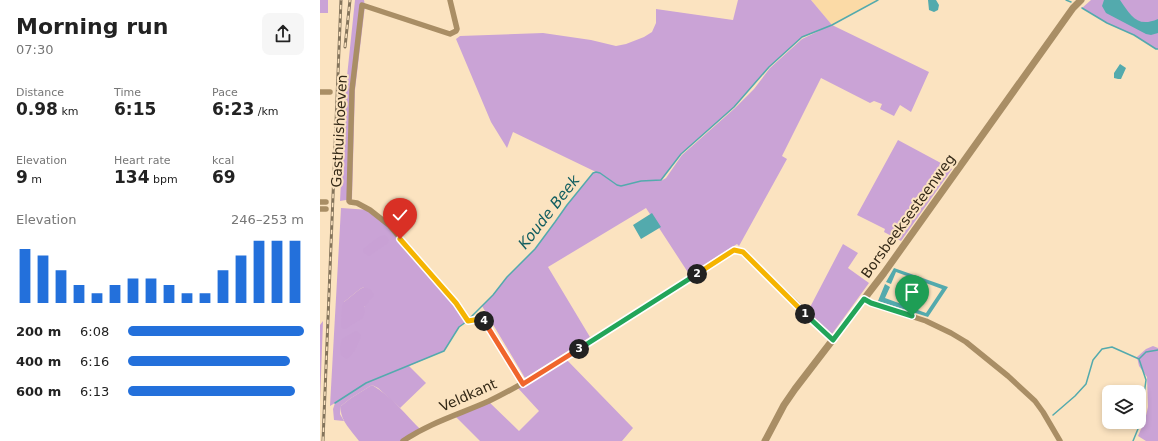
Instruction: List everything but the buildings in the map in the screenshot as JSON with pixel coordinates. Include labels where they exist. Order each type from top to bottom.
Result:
[{"type":"street","name":"Gasthuishoeven","points":[[450,0],[457,29],[450,34],[362,5],[352,90],[349,201],[357,203],[370,210],[389,225],[456,303],[468,321],[480,319],[486,322],[523,384]]},
{"type":"street","name":"Borsbeeksesteenweg","points":[[765,441],[784,405],[864,299],[1073,8],[1081,0]]},
{"type":"street","points":[[320,92],[330,92]]},
{"type":"street","name":"Veldkant","points":[[403,441],[433,424],[488,401],[523,384],[734,250],[743,252],[833,340]]},
{"type":"street","points":[[864,299],[871,303],[926,321],[951,332],[966,342],[1008,376],[1034,402],[1043,412],[1060,441]]},
{"type":"shaded area","points":[[320,0],[328,0],[328,13],[320,13]]},
{"type":"shaded area","points":[[355,0],[364,0],[365,6],[355,90],[352,199],[340,201],[346,86]]},
{"type":"shaded area","points":[[738,0],[811,0],[832,25],[929,72],[911,112],[900,105],[894,116],[880,109],[882,104],[874,101],[870,103],[821,78],[782,156],[787,159],[739,246],[737,244],[689,274],[646,208],[548,267],[590,337],[525,378],[482,306],[507,277],[535,249],[567,205],[593,173],[596,172],[513,132],[507,148],[491,122],[456,39],[460,36],[543,33],[591,40],[616,46],[644,37],[652,32],[656,23],[656,9],[733,20]],"holes":[[[821,30],[802,39],[770,68],[754,89],[735,108],[682,155],[666,178],[661,181],[681,154],[734,107],[769,67],[802,37]]]},
{"type":"shaded area","points":[[811,0],[878,0],[832,25]]},
{"type":"shaded area","points":[[1091,0],[1158,0],[1158,49],[1134,35],[1107,23],[1082,8]]},
{"type":"shaded area","points":[[898,140],[952,169],[901,241],[884,232],[885,229],[857,215]]},
{"type":"shaded area","points":[[341,208],[370,210],[377,215],[468,321],[459,327],[444,351],[409,366],[426,383],[400,408],[378,388],[372,385],[341,406],[340,414],[344,421],[334,420],[333,409],[335,403],[330,406]],"holes":[[[364,287],[364,307],[344,302]]]},
{"type":"shaded area","points":[[385,235],[389,240],[388,243],[369,256],[363,252],[363,249],[376,239]]},
{"type":"shaded area","points":[[843,244],[858,253],[848,268],[869,283],[832,334],[829,334],[807,313]]},
{"type":"shaded area","points":[[364,287],[370,289],[374,295],[364,307],[365,312],[363,318],[343,329],[341,326],[342,306],[344,302]]},
{"type":"shaded area","points":[[323,321],[320,402],[320,325]]},
{"type":"shaded area","points":[[356,331],[361,335],[360,338],[349,358],[346,359],[341,355],[340,347],[342,339]]},
{"type":"shaded area","points":[[1153,346],[1158,348],[1158,441],[1146,441],[1138,436],[1141,429],[1146,429],[1146,416],[1148,407],[1147,377],[1139,366],[1137,357],[1146,349]]},
{"type":"shaded area","points":[[565,358],[633,428],[622,441],[480,441],[454,415],[488,401],[519,431],[539,411],[517,387]]},
{"type":"shaded area","points":[[372,385],[392,400],[421,430],[403,441],[359,441],[344,420],[341,406]]},
{"type":"water","points":[[928,0],[936,0],[939,5],[938,10],[934,12],[929,10]]},
{"type":"water","points":[[1104,0],[1120,0],[1131,15],[1140,21],[1145,22],[1158,19],[1158,33],[1151,35],[1146,34],[1106,13],[1102,6]]},
{"type":"water","points":[[1120,64],[1126,68],[1121,79],[1114,78],[1114,73]]},
{"type":"water","points":[[652,213],[661,227],[641,239],[633,225]]},
{"type":"water","points":[[894,268],[948,287],[928,317],[878,301],[885,284],[890,287],[885,298],[926,313],[942,289],[896,272],[891,284],[886,282]]},
{"type":"waterway","name":"Koude Beek","points":[[470,318],[535,249],[567,205],[593,173],[600,173],[617,185],[621,186],[641,181],[661,180],[681,154],[734,107],[769,67],[802,37],[832,25],[878,0]]},
{"type":"waterway","points":[[1066,0],[1071,2]]},
{"type":"waterway","points":[[1082,8],[1107,23],[1134,35],[1158,49]]},
{"type":"waterway","name":"Koude Beek","points":[[335,403],[366,383],[444,351],[459,327],[466,322]]},
{"type":"waterway","points":[[1053,415],[1075,396],[1086,384],[1093,360],[1102,349],[1112,347],[1139,359]]},
{"type":"waterway","points":[[1139,359],[1146,352],[1158,350]]},
{"type":"waterway","points":[[1133,441],[1140,424],[1146,380],[1139,359]]},
{"type":"railway","points":[[323,441],[341,0]]},
{"type":"railway","points":[[345,47],[350,0]]},
{"type":"route","points":[[400,239],[456,303],[468,321],[480,319],[486,322],[523,384],[734,250],[743,252],[833,340],[864,299],[871,303],[912,316]]}]
